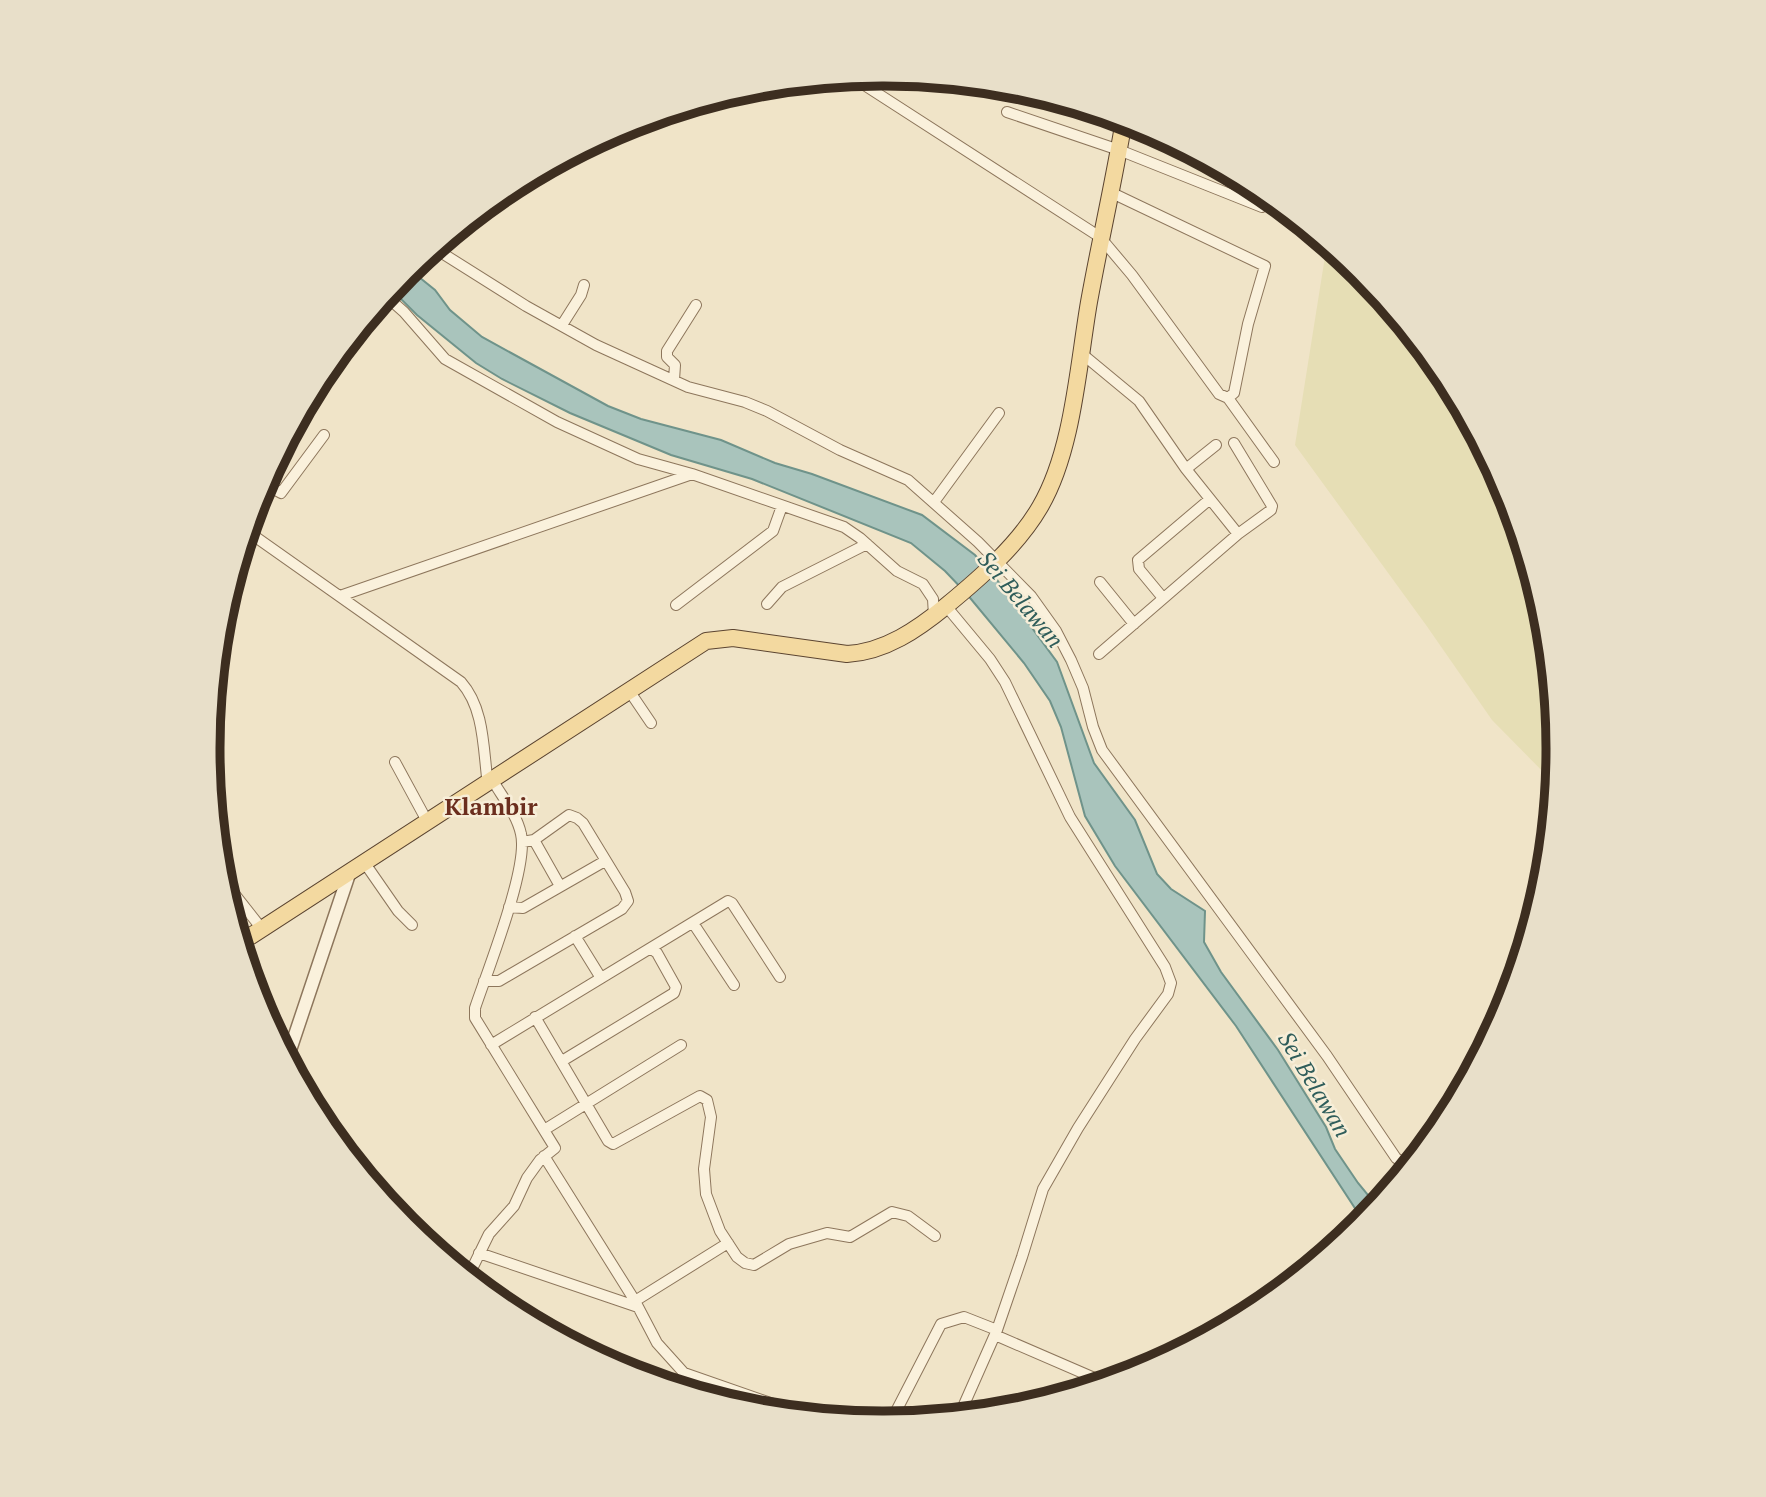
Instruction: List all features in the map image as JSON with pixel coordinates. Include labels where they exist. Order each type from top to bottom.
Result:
[{"type":"main road","points":[[248,938],[706,641],[733,638],[792,648],[854,653],[897,640],[944,608],[996,562],[1040,508],[1063,458],[1100,237],[1122,131]]},
{"type":"street","points":[[867,86],[1100,237],[1132,275],[1219,394],[1228,398],[1274,462]]},
{"type":"street","points":[[1007,111],[1119,150],[1262,207]]},
{"type":"street","points":[[1110,192],[1265,266],[1248,324],[1234,393],[1228,398]]},
{"type":"street","points":[[442,253],[489,284],[596,345],[688,387],[746,402],[784,419],[840,450],[902,477],[934,502],[1031,596],[1056,631],[1080,679],[1102,750],[1327,1056],[1401,1161]]},
{"type":"street","points":[[562,325],[581,295],[584,285]]},
{"type":"street","points":[[393,303],[437,352],[472,376],[602,444],[638,459],[692,474],[844,527],[897,571],[923,584],[933,599],[990,659],[1005,682],[1070,817],[1165,967],[1171,984],[1168,994],[1128,1050],[1043,1189],[996,1332],[963,1407]]},
{"type":"street","points":[[674,380],[675,365],[667,357],[667,351],[696,305]]},
{"type":"street","points":[[1081,353],[1139,401],[1186,469],[1238,534]]},
{"type":"street","points":[[934,502],[999,413]]},
{"type":"street","points":[[274,489],[281,494],[324,435]]},
{"type":"street","points":[[1099,654],[1238,534],[1271,510],[1272,506],[1234,443]]},
{"type":"street","points":[[1186,469],[1216,445]]},
{"type":"street","points":[[340,596],[692,474]]},
{"type":"street","points":[[1163,598],[1139,569],[1138,561],[1210,499]]},
{"type":"street","points":[[676,606],[773,531],[782,506]]},
{"type":"street","points":[[255,536],[454,676],[468,690],[478,712],[490,783],[517,822],[522,842],[509,907],[475,1008],[475,1018],[555,1148],[544,1156],[527,1178],[513,1206],[489,1234],[472,1268]]},
{"type":"street","points":[[767,604],[782,587],[867,544]]},
{"type":"street","points":[[1100,582],[1134,624]]},
{"type":"street","points":[[630,691],[651,723]]},
{"type":"street","points":[[395,761],[427,821]]},
{"type":"street","points":[[484,981],[499,981],[622,908],[628,901],[583,823],[573,816],[534,840],[522,842]]},
{"type":"street","points":[[534,840],[560,886]]},
{"type":"street","points":[[509,907],[523,908],[605,861]]},
{"type":"street","points":[[364,862],[398,911],[412,925]]},
{"type":"street","points":[[291,1046],[349,874]]},
{"type":"street","points":[[238,898],[262,929]]},
{"type":"street","points":[[491,1045],[730,902],[780,978]]},
{"type":"street","points":[[693,923],[734,985]]},
{"type":"street","points":[[575,936],[601,978]]},
{"type":"street","points":[[562,1061],[674,993],[676,987],[652,949]]},
{"type":"street","points":[[535,1017],[612,1144],[700,1097],[705,1097],[711,1117],[704,1169],[706,1194],[712,1213],[728,1243],[737,1257],[750,1265],[802,1240],[827,1233],[850,1237],[892,1212],[908,1216],[935,1236]]},
{"type":"street","points":[[544,1129],[681,1045]]},
{"type":"street","points":[[544,1156],[636,1304],[657,1343],[684,1373],[764,1401]]},
{"type":"street","points":[[636,1304],[728,1243]]},
{"type":"street","points":[[479,1253],[636,1304]]},
{"type":"street","points":[[896,1411],[941,1324],[964,1317],[1090,1378]]},
{"type":"shaded area","points":[[1325,255],[1381,312],[1434,380],[1457,417],[1495,495],[1511,535],[1533,619],[1544,705],[1545,774],[1492,720],[1295,445]]},
{"type":"water","name":"Sei Belawan","points":[[418,276],[435,290],[450,310],[482,337],[608,406],[641,419],[721,440],[775,463],[922,515],[975,555],[997,580],[1057,662],[1094,763],[1135,820],[1157,874],[1171,889],[1205,911],[1204,942],[1221,972],[1278,1050],[1326,1127],[1335,1149],[1370,1197],[1357,1211],[1236,1026],[1115,866],[1085,816],[1061,727],[1050,701],[1024,663],[945,571],[911,543],[752,479],[671,455],[570,413],[476,363],[399,297]]},
{"type":"district","name":"Klambir","points":[[491,806]]}]
